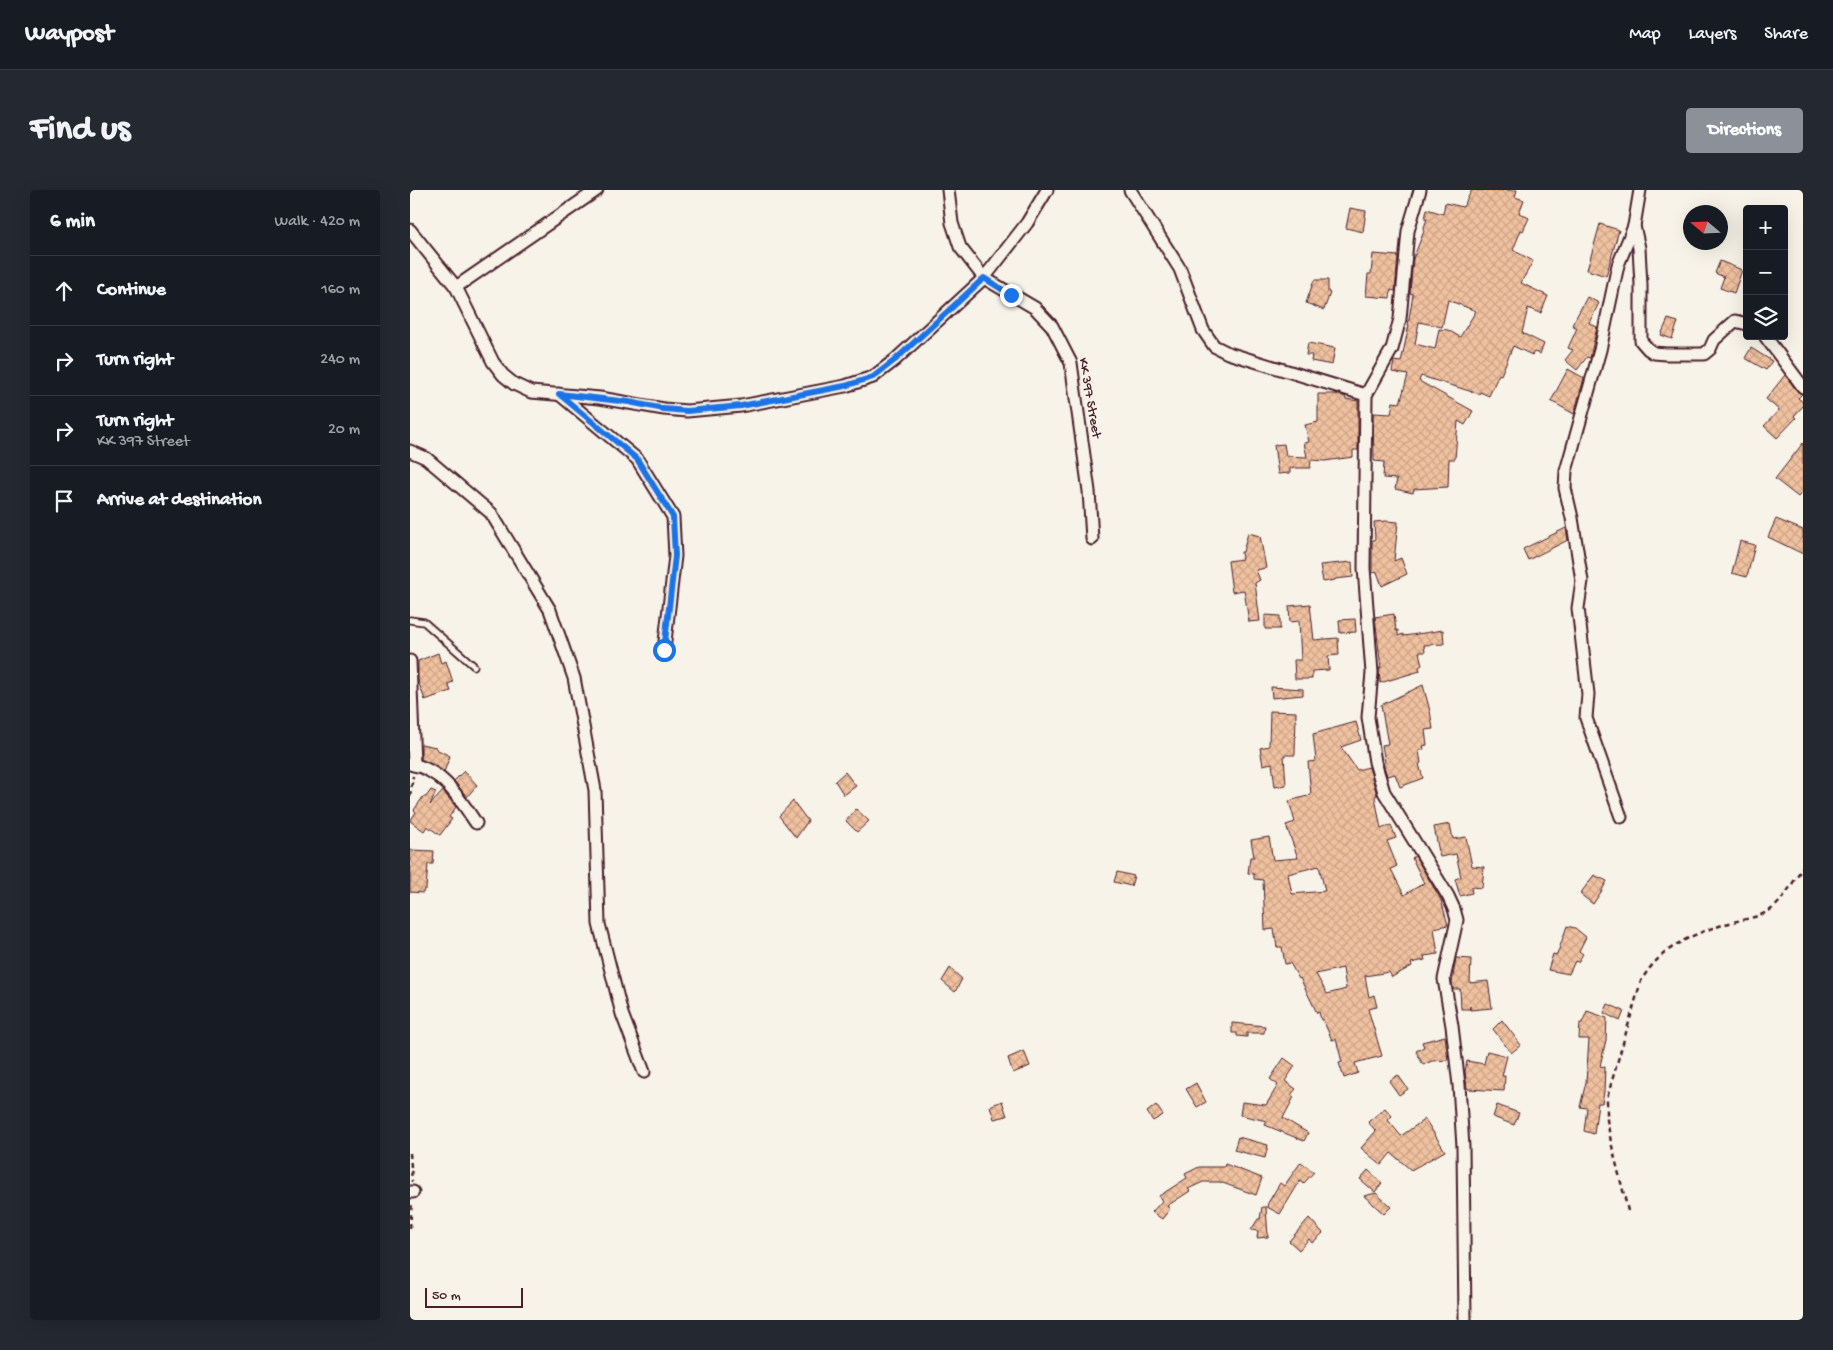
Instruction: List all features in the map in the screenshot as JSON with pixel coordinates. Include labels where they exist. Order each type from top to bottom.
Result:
[{"type":"street","points":[[456,287],[597,190]]},
{"type":"street","name":"KK 397 Street","points":[[948,190],[952,223],[960,247],[984,278],[1035,308],[1052,326],[1071,363],[1089,491],[1092,539]]},
{"type":"street","points":[[410,230],[456,287],[492,362],[503,376],[514,384],[531,392],[629,402],[664,409],[687,411],[741,406],[845,386],[873,377],[895,360],[984,278],[1027,223],[1047,190]]},
{"type":"street","points":[[1130,190],[1180,269],[1203,330],[1214,346],[1228,353],[1366,395]]},
{"type":"street","points":[[1420,190],[1408,231],[1400,319],[1392,349],[1366,395],[1364,568],[1372,673],[1368,717],[1375,762],[1384,792],[1448,896],[1457,920],[1444,979],[1454,1043],[1462,1138],[1465,1320]]},
{"type":"street","points":[[1621,817],[1586,718],[1588,694],[1578,608],[1582,581],[1565,488],[1566,472],[1600,350],[1618,265],[1634,226],[1640,190]]},
{"type":"street","points":[[1634,226],[1639,248],[1642,285],[1641,340],[1648,349],[1654,353],[1704,354],[1710,349],[1714,340],[1735,320],[1743,323]]},
{"type":"street","points":[[1768,340],[1803,387]]},
{"type":"street","points":[[559,394],[637,459],[673,517],[675,556],[664,650]]},
{"type":"street","points":[[410,450],[426,458],[491,513],[550,610],[574,678],[595,790],[599,924],[622,1014],[644,1072]]},
{"type":"street","points":[[410,661],[412,764],[428,769],[439,776],[456,793],[476,823]]},
{"type":"lane","points":[[410,620],[424,622],[474,666]]},
{"type":"path","points":[[410,796],[412,764]]},
{"type":"path","points":[[1628,1211],[1609,1135],[1607,1098],[1641,981],[1650,966],[1675,944],[1702,932],[1768,911],[1777,903],[1803,868]]},
{"type":"building","points":[[1472,190],[1517,190],[1515,197],[1524,200],[1519,213],[1529,218],[1523,231],[1521,230],[1513,250],[1533,261],[1521,283],[1548,296],[1541,313],[1528,308],[1522,333],[1544,344],[1540,354],[1534,352],[1532,355],[1513,346],[1501,375],[1499,374],[1489,396],[1421,376],[1419,381],[1473,411],[1465,425],[1458,421],[1455,459],[1449,459],[1448,487],[1414,489],[1413,493],[1395,489],[1397,479],[1383,478],[1384,462],[1374,461],[1373,413],[1391,414],[1393,402],[1400,403],[1408,375],[1392,372],[1394,361],[1401,362],[1409,325],[1413,294],[1410,293],[1413,259],[1424,231],[1427,209],[1443,214],[1445,203],[1463,207]],"holes":[[[1448,300],[1476,311],[1460,337],[1448,330],[1439,329],[1435,349],[1415,344],[1419,322],[1442,327]]]},
{"type":"building","points":[[1350,208],[1366,211],[1363,232],[1346,228]]},
{"type":"building","points":[[1600,224],[1619,230],[1606,276],[1587,270]]},
{"type":"building","points":[[1373,254],[1398,256],[1395,291],[1391,290],[1390,298],[1366,296],[1368,274],[1371,274]]},
{"type":"building","points":[[1720,261],[1742,270],[1734,293],[1720,288],[1724,277],[1715,273]]},
{"type":"building","points":[[1314,280],[1328,280],[1328,292],[1330,293],[1324,310],[1306,303]]},
{"type":"building","points":[[1587,297],[1599,303],[1589,323],[1597,327],[1590,358],[1587,357],[1577,370],[1565,360],[1573,350],[1568,348],[1577,328],[1572,325]]},
{"type":"building","points":[[1668,319],[1678,322],[1672,339],[1661,335]]},
{"type":"building","points":[[1308,343],[1335,348],[1332,365],[1311,361],[1312,355],[1306,355]]},
{"type":"building","points":[[1751,348],[1772,361],[1766,370],[1745,358]]},
{"type":"building","points":[[1568,369],[1584,378],[1574,414],[1551,401]]},
{"type":"building","points":[[1785,375],[1797,391],[1802,394],[1798,398],[1803,402],[1803,406],[1794,416],[1796,418],[1777,438],[1764,426],[1779,410],[1766,399]]},
{"type":"building","points":[[1318,394],[1336,394],[1346,397],[1345,399],[1358,401],[1358,450],[1353,450],[1353,457],[1325,461],[1311,460],[1310,468],[1290,468],[1290,473],[1278,474],[1274,445],[1284,444],[1286,456],[1307,457],[1304,443],[1309,442],[1305,425],[1318,422]]},
{"type":"building","points":[[1803,443],[1803,491],[1798,497],[1775,479]]},
{"type":"building","points":[[1776,519],[1803,530],[1803,554],[1768,537]]},
{"type":"building","points":[[1374,522],[1398,522],[1394,561],[1401,558],[1407,574],[1382,586],[1377,572],[1372,573],[1372,540],[1375,540]]},
{"type":"building","points":[[1566,528],[1568,540],[1528,560],[1523,549]]},
{"type":"building","points":[[1248,533],[1260,536],[1266,568],[1256,570],[1260,580],[1255,583],[1260,621],[1249,622],[1244,590],[1232,592],[1228,561],[1242,559],[1241,552],[1243,552]]},
{"type":"building","points":[[1740,541],[1755,545],[1747,577],[1732,573]]},
{"type":"building","points":[[1352,562],[1353,577],[1323,582],[1320,565]]},
{"type":"building","points":[[1310,604],[1314,640],[1338,638],[1339,655],[1328,656],[1329,670],[1312,671],[1312,679],[1295,679],[1294,660],[1301,660],[1299,621],[1290,622],[1289,606]]},
{"type":"building","points":[[1394,614],[1398,636],[1443,630],[1444,644],[1424,645],[1425,652],[1419,652],[1422,665],[1419,667],[1420,671],[1380,683],[1379,668],[1381,668],[1375,617]]},
{"type":"building","points":[[1265,615],[1280,616],[1280,629],[1265,629]]},
{"type":"building","points":[[1355,619],[1356,632],[1340,633],[1339,620]]},
{"type":"building","points":[[438,653],[441,663],[446,661],[453,682],[448,684],[451,691],[425,700],[418,681],[418,661]]},
{"type":"building","points":[[1423,685],[1433,729],[1425,730],[1427,745],[1423,746],[1424,749],[1419,751],[1421,763],[1419,764],[1423,778],[1400,787],[1395,774],[1387,776],[1383,763],[1385,762],[1382,745],[1388,744],[1381,705]]},
{"type":"building","points":[[1271,687],[1303,689],[1303,695],[1272,698]]},
{"type":"building","points":[[1270,711],[1296,712],[1295,755],[1284,755],[1286,785],[1275,787],[1272,763],[1263,765],[1260,748],[1269,746]]},
{"type":"building","points":[[1356,722],[1361,740],[1341,747],[1357,770],[1369,767],[1377,795],[1375,797],[1381,829],[1391,825],[1396,838],[1387,841],[1397,866],[1391,869],[1404,895],[1424,883],[1412,858],[1415,856],[1441,900],[1448,925],[1434,928],[1438,954],[1424,956],[1425,960],[1411,963],[1412,966],[1392,977],[1389,972],[1365,976],[1369,997],[1374,995],[1377,1007],[1368,1009],[1382,1056],[1355,1063],[1358,1073],[1344,1078],[1339,1063],[1342,1062],[1336,1039],[1332,1040],[1323,1020],[1321,1020],[1319,1012],[1317,1013],[1300,978],[1290,963],[1285,964],[1282,947],[1277,947],[1274,929],[1265,930],[1263,880],[1254,879],[1254,874],[1248,873],[1250,857],[1254,857],[1251,840],[1269,837],[1273,860],[1298,858],[1286,825],[1295,822],[1289,801],[1311,795],[1308,762],[1316,761],[1313,734]],"holes":[[[1319,866],[1325,891],[1292,894],[1288,874]],[[1343,968],[1346,989],[1327,994],[1316,974]]]},
{"type":"building","points":[[421,744],[436,747],[436,749],[450,756],[444,772],[421,759]]},
{"type":"building","points":[[464,771],[477,785],[467,797],[454,781]]},
{"type":"building","points":[[845,772],[856,786],[844,795],[835,781]]},
{"type":"building","points":[[431,790],[436,792],[430,805],[443,791],[456,807],[449,817],[452,819],[440,835],[427,826],[424,831],[410,821],[416,812],[414,810],[423,797],[426,797]]},
{"type":"building","points":[[793,801],[808,821],[796,838],[779,816]]},
{"type":"building","points":[[856,809],[869,821],[857,832],[846,821]]},
{"type":"building","points":[[1450,824],[1453,839],[1466,837],[1472,866],[1484,867],[1482,888],[1471,887],[1472,893],[1460,896],[1455,879],[1461,877],[1456,854],[1440,857],[1434,827]]},
{"type":"building","points":[[411,850],[434,851],[433,864],[428,864],[426,889],[424,889],[423,893],[410,892]]},
{"type":"building","points":[[1117,872],[1134,876],[1131,886],[1114,882]]},
{"type":"building","points":[[1594,875],[1607,881],[1593,904],[1580,894]]},
{"type":"building","points":[[1567,926],[1575,928],[1586,937],[1579,951],[1583,954],[1578,962],[1575,961],[1569,974],[1548,970],[1553,954],[1557,955]]},
{"type":"building","points":[[1456,958],[1471,959],[1470,983],[1488,981],[1492,1008],[1461,1009],[1460,989],[1453,989],[1452,983]]},
{"type":"building","points":[[950,968],[962,979],[955,992],[942,981]]},
{"type":"building","points":[[1608,1004],[1624,1011],[1620,1021],[1604,1013]]},
{"type":"building","points":[[1587,1011],[1607,1018],[1606,1040],[1600,1066],[1605,1067],[1604,1092],[1602,1103],[1598,1103],[1594,1134],[1584,1131],[1587,1108],[1580,1107],[1586,1082],[1589,1039],[1579,1039],[1580,1023],[1582,1023]]},
{"type":"building","points":[[1502,1020],[1521,1045],[1511,1053],[1493,1029]]},
{"type":"building","points":[[1232,1023],[1265,1026],[1264,1033],[1247,1033],[1247,1037],[1237,1036],[1237,1033],[1232,1033]]},
{"type":"building","points":[[1445,1036],[1448,1060],[1432,1061],[1423,1065],[1416,1051],[1424,1047],[1422,1042]]},
{"type":"building","points":[[1024,1051],[1030,1066],[1013,1073],[1008,1058]]},
{"type":"building","points":[[1487,1051],[1507,1056],[1502,1076],[1505,1076],[1504,1091],[1467,1088],[1465,1072],[1467,1061],[1484,1064]]},
{"type":"building","points":[[1284,1058],[1295,1066],[1285,1081],[1296,1089],[1291,1095],[1294,1097],[1283,1118],[1308,1133],[1304,1141],[1265,1125],[1267,1121],[1240,1115],[1242,1102],[1266,1105],[1278,1085],[1270,1079]]},
{"type":"building","points":[[1398,1075],[1408,1089],[1399,1095],[1389,1081]]},
{"type":"building","points":[[1196,1083],[1206,1102],[1197,1107],[1186,1089]]},
{"type":"building","points":[[1002,1101],[1007,1116],[994,1119],[990,1106]]},
{"type":"building","points":[[1156,1105],[1163,1115],[1153,1121],[1147,1112]]},
{"type":"building","points":[[1497,1105],[1519,1113],[1514,1125],[1493,1117]]},
{"type":"building","points":[[1385,1108],[1392,1116],[1388,1120],[1401,1136],[1425,1119],[1445,1151],[1411,1170],[1391,1153],[1381,1165],[1361,1148],[1376,1131],[1368,1122]]},
{"type":"building","points":[[1238,1137],[1268,1145],[1265,1158],[1234,1150]]},
{"type":"building","points":[[1301,1162],[1314,1172],[1303,1184],[1300,1181],[1280,1214],[1267,1207],[1280,1183],[1284,1186]]},
{"type":"building","points":[[1225,1164],[1262,1178],[1256,1195],[1220,1182],[1203,1182],[1188,1189],[1190,1191],[1167,1206],[1170,1209],[1162,1219],[1152,1212],[1162,1201],[1159,1196],[1187,1178],[1185,1174],[1199,1167],[1224,1167]]},
{"type":"building","points":[[1368,1170],[1382,1183],[1375,1192],[1360,1179]]},
{"type":"building","points":[[1376,1193],[1391,1207],[1384,1214],[1364,1196]]},
{"type":"building","points":[[1262,1207],[1266,1207],[1268,1237],[1257,1238],[1258,1231],[1251,1230],[1258,1219],[1260,1219]]},
{"type":"building","points":[[1309,1218],[1323,1233],[1312,1243],[1309,1239],[1299,1250],[1289,1241]]},
{"type":"route","points":[[664,650],[675,556],[673,517],[637,459],[559,394],[687,411],[741,406],[845,386],[873,377],[895,360],[984,278],[1011,295]]}]
